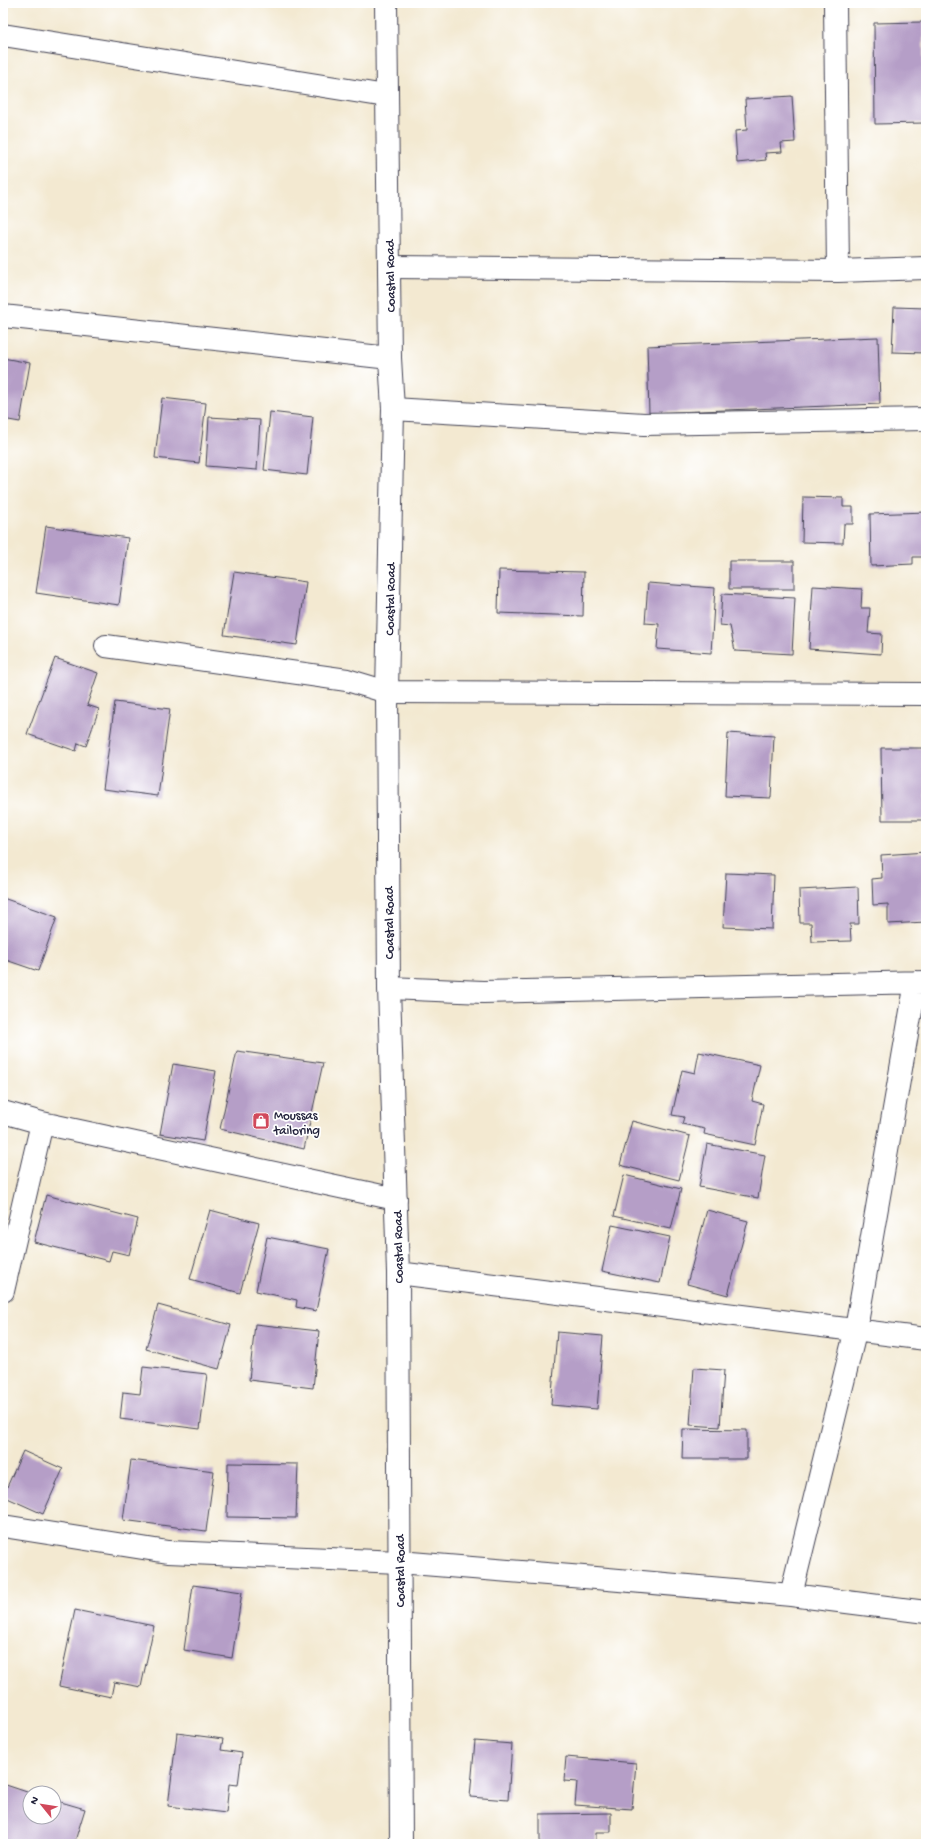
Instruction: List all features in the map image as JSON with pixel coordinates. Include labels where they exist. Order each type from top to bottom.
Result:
[{"type":"street","name":"Coastal Road","points":[[386,3],[390,358],[393,410],[387,692],[389,988],[398,1273],[401,1844]]},
{"type":"street","points":[[835,3],[838,271]]},
{"type":"street","points":[[3,35],[386,96]]},
{"type":"street","points":[[389,267],[838,271],[926,268]]},
{"type":"street","points":[[3,316],[390,358]]},
{"type":"street","points":[[393,410],[644,424],[926,419]]},
{"type":"street","points":[[106,646],[347,680],[387,692],[926,694]]},
{"type":"street","points":[[389,988],[483,992],[921,982],[856,1329],[792,1595]]},
{"type":"street","points":[[3,1112],[42,1123],[396,1200]]},
{"type":"street","points":[[3,1292],[42,1123]]},
{"type":"street","points":[[398,1273],[856,1329],[926,1339]]},
{"type":"street","points":[[3,1526],[168,1552],[399,1562],[792,1595],[926,1612]]},
{"type":"building","points":[[923,22],[924,123],[875,124],[874,23]]},
{"type":"building","points":[[792,96],[795,142],[781,143],[782,152],[765,153],[766,160],[737,163],[735,131],[747,130],[745,99]]},
{"type":"building","points":[[894,307],[926,308],[926,353],[892,352]]},
{"type":"building","points":[[878,337],[880,404],[649,413],[647,346]]},
{"type":"building","points":[[3,358],[30,363],[20,422],[3,419]]},
{"type":"building","points":[[162,398],[206,403],[199,463],[155,458]]},
{"type":"building","points":[[270,412],[313,417],[307,475],[264,470]]},
{"type":"building","points":[[209,417],[260,420],[257,470],[206,466]]},
{"type":"building","points":[[803,497],[843,498],[843,507],[853,507],[853,524],[844,524],[843,543],[802,542]]},
{"type":"building","points":[[926,512],[926,557],[913,557],[913,564],[871,566],[870,514]]},
{"type":"building","points":[[46,526],[128,538],[119,605],[36,593]]},
{"type":"building","points":[[729,561],[794,561],[794,589],[729,589]]},
{"type":"building","points":[[499,570],[584,572],[583,616],[498,613]]},
{"type":"building","points":[[234,572],[306,582],[297,645],[224,635]]},
{"type":"building","points":[[648,583],[715,588],[711,653],[657,649],[659,624],[645,623]]},
{"type":"building","points":[[813,586],[862,589],[861,608],[870,608],[868,633],[882,634],[881,654],[809,649]]},
{"type":"building","points":[[722,594],[795,598],[792,654],[735,651],[730,626],[720,625]]},
{"type":"building","points":[[55,658],[98,673],[87,705],[99,709],[86,746],[78,743],[76,751],[27,734]]},
{"type":"building","points":[[115,702],[170,709],[158,796],[103,789]]},
{"type":"building","points":[[728,733],[774,736],[771,798],[725,796]]},
{"type":"building","points":[[881,748],[926,748],[926,820],[882,820]]},
{"type":"building","points":[[926,852],[926,922],[888,924],[888,904],[873,905],[872,879],[882,878],[881,855]]},
{"type":"building","points":[[726,873],[774,875],[772,929],[723,927]]},
{"type":"building","points":[[858,887],[859,924],[850,924],[851,941],[812,942],[811,923],[800,923],[799,890]]},
{"type":"building","points":[[3,898],[57,917],[38,971],[3,959]]},
{"type":"building","points":[[237,1051],[323,1063],[304,1149],[220,1129]]},
{"type":"building","points":[[699,1052],[760,1065],[752,1101],[763,1104],[755,1145],[704,1134],[705,1129],[682,1124],[684,1117],[672,1115],[682,1070],[695,1073]]},
{"type":"building","points":[[173,1064],[216,1071],[203,1141],[160,1134]]},
{"type":"building","points":[[632,1121],[690,1136],[679,1180],[620,1165]]},
{"type":"building","points":[[707,1144],[765,1155],[758,1198],[699,1187]]},
{"type":"building","points":[[624,1175],[681,1189],[671,1229],[614,1216]]},
{"type":"building","points":[[46,1195],[138,1219],[129,1255],[112,1251],[109,1261],[34,1242]]},
{"type":"building","points":[[210,1210],[259,1223],[240,1293],[190,1279]]},
{"type":"building","points":[[707,1210],[748,1221],[728,1295],[687,1284]]},
{"type":"building","points":[[612,1225],[670,1237],[660,1283],[602,1271]]},
{"type":"building","points":[[267,1237],[329,1249],[316,1311],[296,1307],[297,1300],[256,1291]]},
{"type":"building","points":[[158,1305],[231,1325],[219,1369],[146,1349]]},
{"type":"building","points":[[255,1324],[319,1331],[313,1388],[249,1380]]},
{"type":"building","points":[[557,1332],[603,1336],[597,1409],[551,1405]]},
{"type":"building","points":[[143,1367],[207,1374],[200,1429],[120,1419],[123,1392],[140,1394]]},
{"type":"building","points":[[694,1368],[724,1370],[720,1427],[690,1425]]},
{"type":"building","points":[[683,1429],[747,1430],[747,1459],[682,1459]]},
{"type":"building","points":[[23,1451],[63,1469],[43,1514],[3,1496]]},
{"type":"building","points":[[131,1460],[214,1471],[206,1531],[123,1520]]},
{"type":"building","points":[[228,1463],[298,1464],[296,1518],[227,1517]]},
{"type":"building","points":[[193,1585],[242,1592],[232,1658],[184,1650]]},
{"type":"building","points":[[75,1610],[154,1626],[141,1687],[114,1682],[111,1697],[59,1686]]},
{"type":"building","points":[[177,1733],[223,1739],[221,1750],[242,1753],[238,1785],[229,1784],[226,1813],[168,1806]]},
{"type":"building","points":[[475,1741],[512,1744],[508,1800],[470,1797]]},
{"type":"building","points":[[566,1757],[636,1763],[632,1809],[575,1805],[577,1782],[564,1781]]},
{"type":"building","points":[[3,1784],[22,1790],[22,1825],[62,1825],[62,1802],[85,1809],[74,1844],[3,1844]]},
{"type":"building","points":[[611,1813],[611,1832],[596,1832],[596,1844],[540,1844],[540,1814]]},
{"type":"place","name":"Moussas tailoring","points":[[261,1121]]}]
